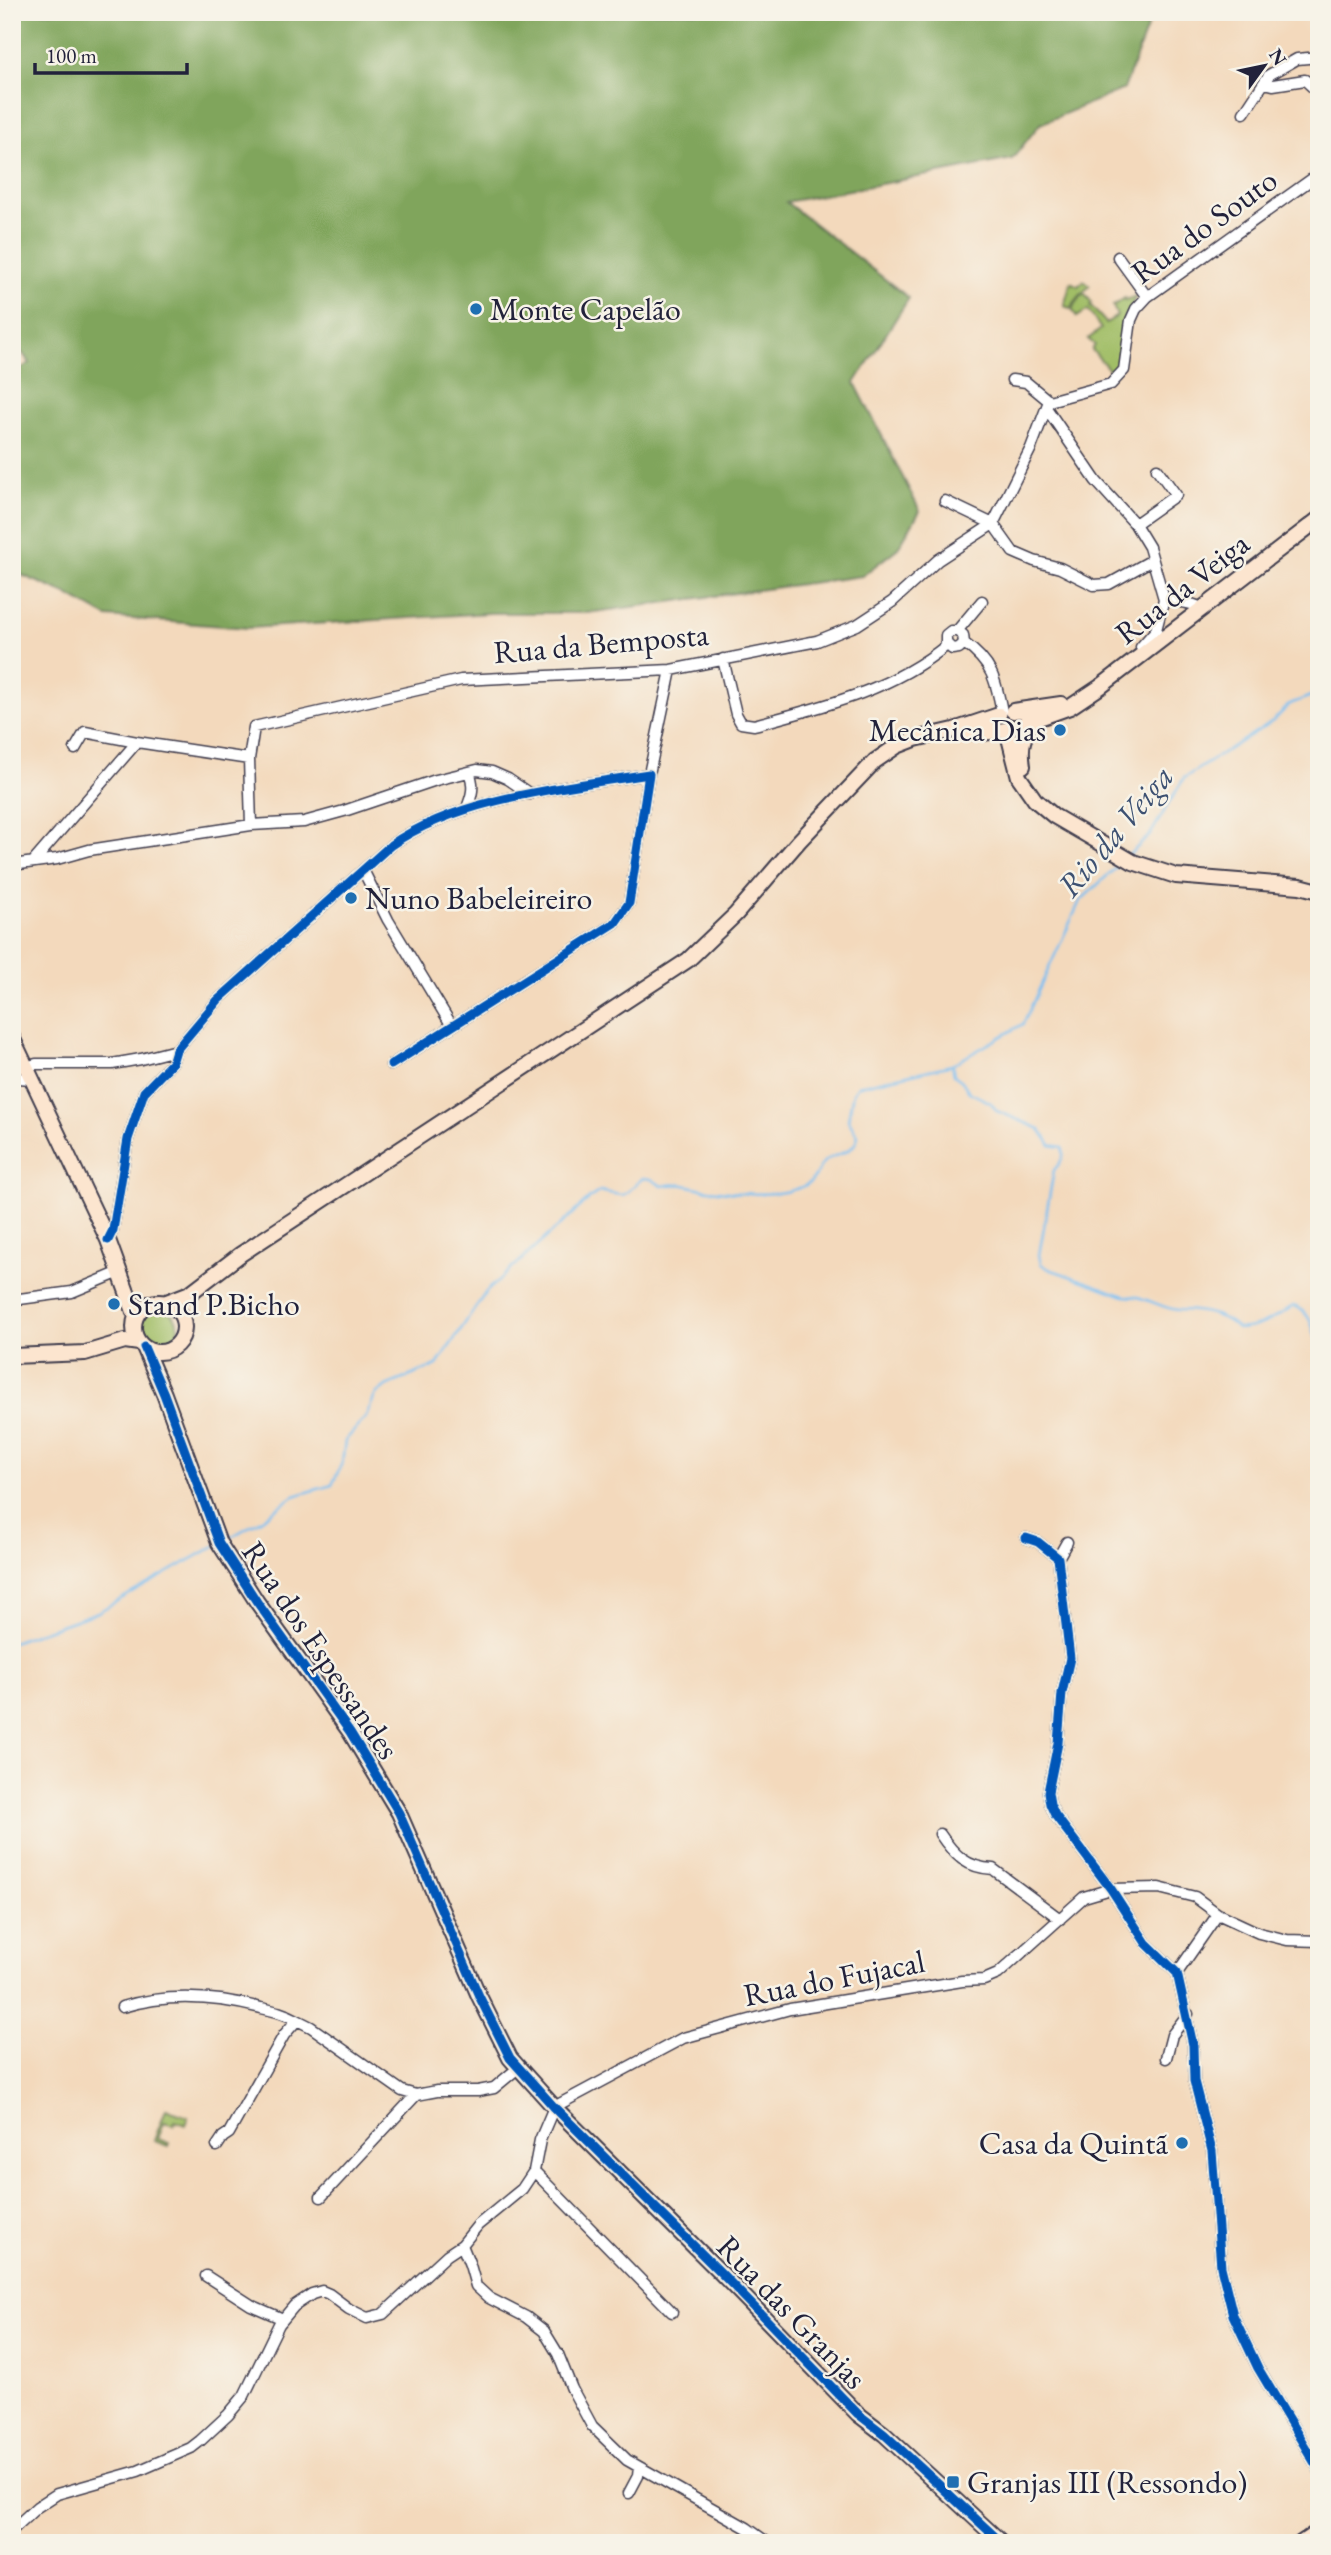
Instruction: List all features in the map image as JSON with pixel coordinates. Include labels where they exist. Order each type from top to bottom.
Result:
[{"type":"main road","name":"Rua da Veiga","points":[[982,733],[1011,729],[1070,707],[1106,683],[1319,519]]},
{"type":"main road","name":"Rua da Veiga","points":[[954,730],[1006,712],[1079,700]]},
{"type":"main road","points":[[1006,712],[1018,716],[1011,729],[1019,777],[1035,800],[1054,816],[1133,862],[1176,876],[1300,886],[1319,891]]},
{"type":"main road","points":[[1016,751],[1027,729],[1037,720]]},
{"type":"main road","points":[[97,1348],[135,1319],[141,1310],[190,1293],[241,1254],[688,960],[736,914],[799,841],[876,761],[897,746],[954,730],[995,737],[1016,751]]},
{"type":"main road","points":[[12,1037],[23,1073],[108,1240],[135,1319],[134,1329],[142,1345]]},
{"type":"main road","points":[[121,1275],[135,1290],[179,1313],[184,1329]]},
{"type":"main road","points":[[164,1394],[163,1365],[184,1329],[190,1293]]},
{"type":"main road","points":[[12,1356],[85,1353],[125,1341],[162,1352],[171,1349]]},
{"type":"main road","name":"Rua dos Espessandes","points":[[142,1345],[164,1394],[219,1542],[257,1602],[350,1732],[398,1813],[479,1996],[510,2058],[554,2108]]},
{"type":"main road","name":"Rua das Granjas","points":[[554,2108],[722,2273],[858,2414],[884,2434],[1002,2543]]},
{"type":"main road","points":[[1301,2543],[1319,2531]]},
{"type":"street","points":[[1244,113],[1269,75],[1297,59],[1319,57]]},
{"type":"street","points":[[1265,83],[1273,85],[1305,80],[1319,93]]},
{"type":"street","name":"Rua do Souto","points":[[1048,405],[1111,384],[1124,370],[1131,320],[1136,309],[1147,297],[1319,174]]},
{"type":"street","points":[[1118,257],[1147,297]]},
{"type":"street","points":[[1012,380],[1026,382],[1048,405],[1096,481],[1135,524],[1149,547],[1164,599],[1156,630],[1141,647],[1143,654]]},
{"type":"street","points":[[993,524],[1031,447],[1048,405]]},
{"type":"street","points":[[1135,524],[1176,495],[1157,469]]},
{"type":"street","points":[[945,501],[993,524],[1013,552],[1060,568],[1094,585],[1109,584],[1152,560]]},
{"type":"street","name":"Rua da Bemposta","points":[[249,760],[254,727],[461,680],[671,670],[817,641],[857,625],[892,602],[937,560],[993,524]]},
{"type":"street","points":[[1164,599],[1196,604],[1201,608]]},
{"type":"street","points":[[957,631],[982,601]]},
{"type":"street","points":[[947,646],[946,635],[951,631],[963,635],[964,643],[979,655],[996,680],[1006,712]]},
{"type":"street","points":[[947,646],[956,649],[964,643]]},
{"type":"street","points":[[723,659],[736,715],[741,723],[754,725],[864,694],[923,665],[947,646]]},
{"type":"street","points":[[391,1065],[615,923],[629,903],[649,774],[671,670]]},
{"type":"street","points":[[75,749],[85,732],[249,760],[251,825]]},
{"type":"street","points":[[34,861],[137,742]]},
{"type":"street","points":[[12,865],[251,825],[303,821],[477,770],[492,772],[508,779],[530,794]]},
{"type":"street","points":[[466,810],[472,796],[473,782],[469,772]]},
{"type":"street","points":[[108,1240],[113,1230],[128,1139],[144,1092],[172,1063],[176,1050],[218,1000],[363,870],[412,831],[466,810],[530,794],[649,774]]},
{"type":"street","points":[[363,870],[388,920],[452,1026]]},
{"type":"street","points":[[23,1073],[36,1064],[112,1064],[176,1050]]},
{"type":"street","points":[[12,1300],[72,1292],[121,1275]]},
{"type":"street","points":[[1026,1538],[1038,1542],[1058,1558]]},
{"type":"street","points":[[1067,1542],[1058,1558],[1070,1658],[1062,1693],[1058,1743],[1048,1792],[1050,1804],[1055,1815],[1111,1889],[1146,1943],[1177,1973],[1193,2045],[1194,2081],[1212,2151],[1221,2267],[1233,2315],[1258,2368],[1319,2470]]},
{"type":"street","points":[[940,1834],[964,1862],[980,1869],[993,1869],[1059,1919]]},
{"type":"street","points":[[1111,1889],[1159,1888],[1195,1897],[1218,1914],[1259,1933],[1287,1940],[1319,1941]]},
{"type":"street","name":"Rua do Fujacal","points":[[554,2108],[683,2038],[713,2028],[790,2008],[962,1981],[984,1980],[998,1974],[1084,1897],[1111,1889]]},
{"type":"street","points":[[1177,1973],[1218,1914]]},
{"type":"street","points":[[122,2007],[158,1999],[216,1998],[282,2011],[311,2026],[402,2091],[416,2095],[494,2088],[518,2068]]},
{"type":"street","points":[[1166,2058],[1172,2035],[1188,2014]]},
{"type":"street","points":[[217,2146],[229,2133],[284,2035],[297,2020]]},
{"type":"street","points":[[321,2197],[416,2095]]},
{"type":"street","points":[[12,2530],[37,2507],[57,2494],[138,2471],[201,2441],[244,2396],[283,2319],[294,2306],[312,2294],[322,2291],[367,2318],[383,2314],[461,2245],[478,2225],[522,2189],[534,2171],[540,2140],[554,2108]]},
{"type":"street","points":[[534,2171],[672,2312]]},
{"type":"street","points":[[461,2245],[471,2265],[476,2286],[489,2298],[526,2317],[544,2332],[558,2354],[572,2389],[592,2426],[627,2460],[747,2528],[768,2543]]},
{"type":"street","points":[[206,2276],[251,2305],[283,2319]]},
{"type":"street","points":[[629,2493],[638,2476],[639,2467]]},
{"type":"green space","points":[[12,12],[1153,12],[1124,89],[1040,124],[1012,159],[786,202],[909,298],[855,383],[920,511],[898,548],[862,576],[587,613],[490,613],[248,628],[107,617],[64,593],[12,571],[12,374],[30,363],[12,340]]},
{"type":"green space","points":[[1084,281],[1090,286],[1070,308],[1064,306],[1071,282],[1078,286]]},
{"type":"green space","points":[[1083,294],[1106,323],[1117,316],[1113,306],[1125,298],[1126,300],[1136,296],[1122,325],[1117,367],[1112,373],[1092,350],[1095,345],[1088,339],[1101,329],[1088,310],[1077,317],[1072,309]]},
{"type":"green space","points":[[159,1309],[172,1315],[178,1328],[172,1341],[159,1347],[146,1341],[140,1328],[146,1315]]},
{"type":"green space","points":[[166,2109],[188,2117],[185,2125],[175,2121],[174,2125],[164,2122],[158,2139],[169,2143],[168,2146],[154,2141]]},
{"type":"waterway","name":"Rio da Veiga","points":[[1129,855],[1150,835],[1184,778],[1273,721],[1290,704],[1319,693]]},
{"type":"waterway","name":"Rio da Veiga","points":[[224,1541],[259,1521],[294,1496],[332,1485],[342,1463],[345,1441],[365,1418],[376,1394],[386,1386],[437,1365],[486,1292],[600,1191],[622,1195],[643,1178],[651,1179],[662,1186],[681,1185],[746,1193],[771,1194],[795,1189],[810,1183],[826,1160],[850,1149],[856,1142],[858,1136],[848,1120],[853,1093],[858,1086],[952,1065],[1023,1024],[1080,901],[1122,862]]},
{"type":"waterway","points":[[952,1065],[954,1075],[969,1092],[991,1103],[997,1111],[1040,1129],[1051,1145],[1062,1147],[1063,1157],[1054,1170],[1039,1255],[1041,1264],[1123,1296],[1137,1297],[1173,1309],[1218,1316],[1238,1329],[1261,1324],[1293,1306],[1308,1317],[1319,1347]]},
{"type":"waterway","name":"Rio da Veiga","points":[[12,1642],[98,1612],[215,1546]]},
{"type":"cycle path","points":[[108,1240],[113,1230],[128,1139],[144,1092],[172,1063],[176,1050],[218,1000],[391,845],[449,815],[481,805],[515,796],[649,774],[629,903],[615,923],[391,1065]]},
{"type":"cycle path","points":[[144,1347],[219,1543],[257,1602],[350,1732],[399,1813],[479,1996],[510,2058],[554,2107],[858,2414],[884,2434],[1002,2543]]},
{"type":"cycle path","points":[[1026,1538],[1038,1542],[1058,1558],[1070,1658],[1062,1693],[1058,1743],[1048,1792],[1050,1804],[1055,1815],[1111,1889],[1146,1943],[1177,1973],[1193,2045],[1194,2081],[1212,2151],[1221,2267],[1233,2315],[1258,2368],[1319,2470]]},
{"type":"place","name":"Monte Capelão","points":[[476,309]]},
{"type":"place","name":"Mecânica Dias","points":[[1060,730]]},
{"type":"place","name":"Nuno Babeleireiro","points":[[351,898]]},
{"type":"place","name":"Stand P.Bicho","points":[[114,1304]]},
{"type":"place","name":"Casa da Quintã","points":[[1182,2143]]},
{"type":"place","name":"Granjas III (Ressondo)","points":[[953,2482]]}]
